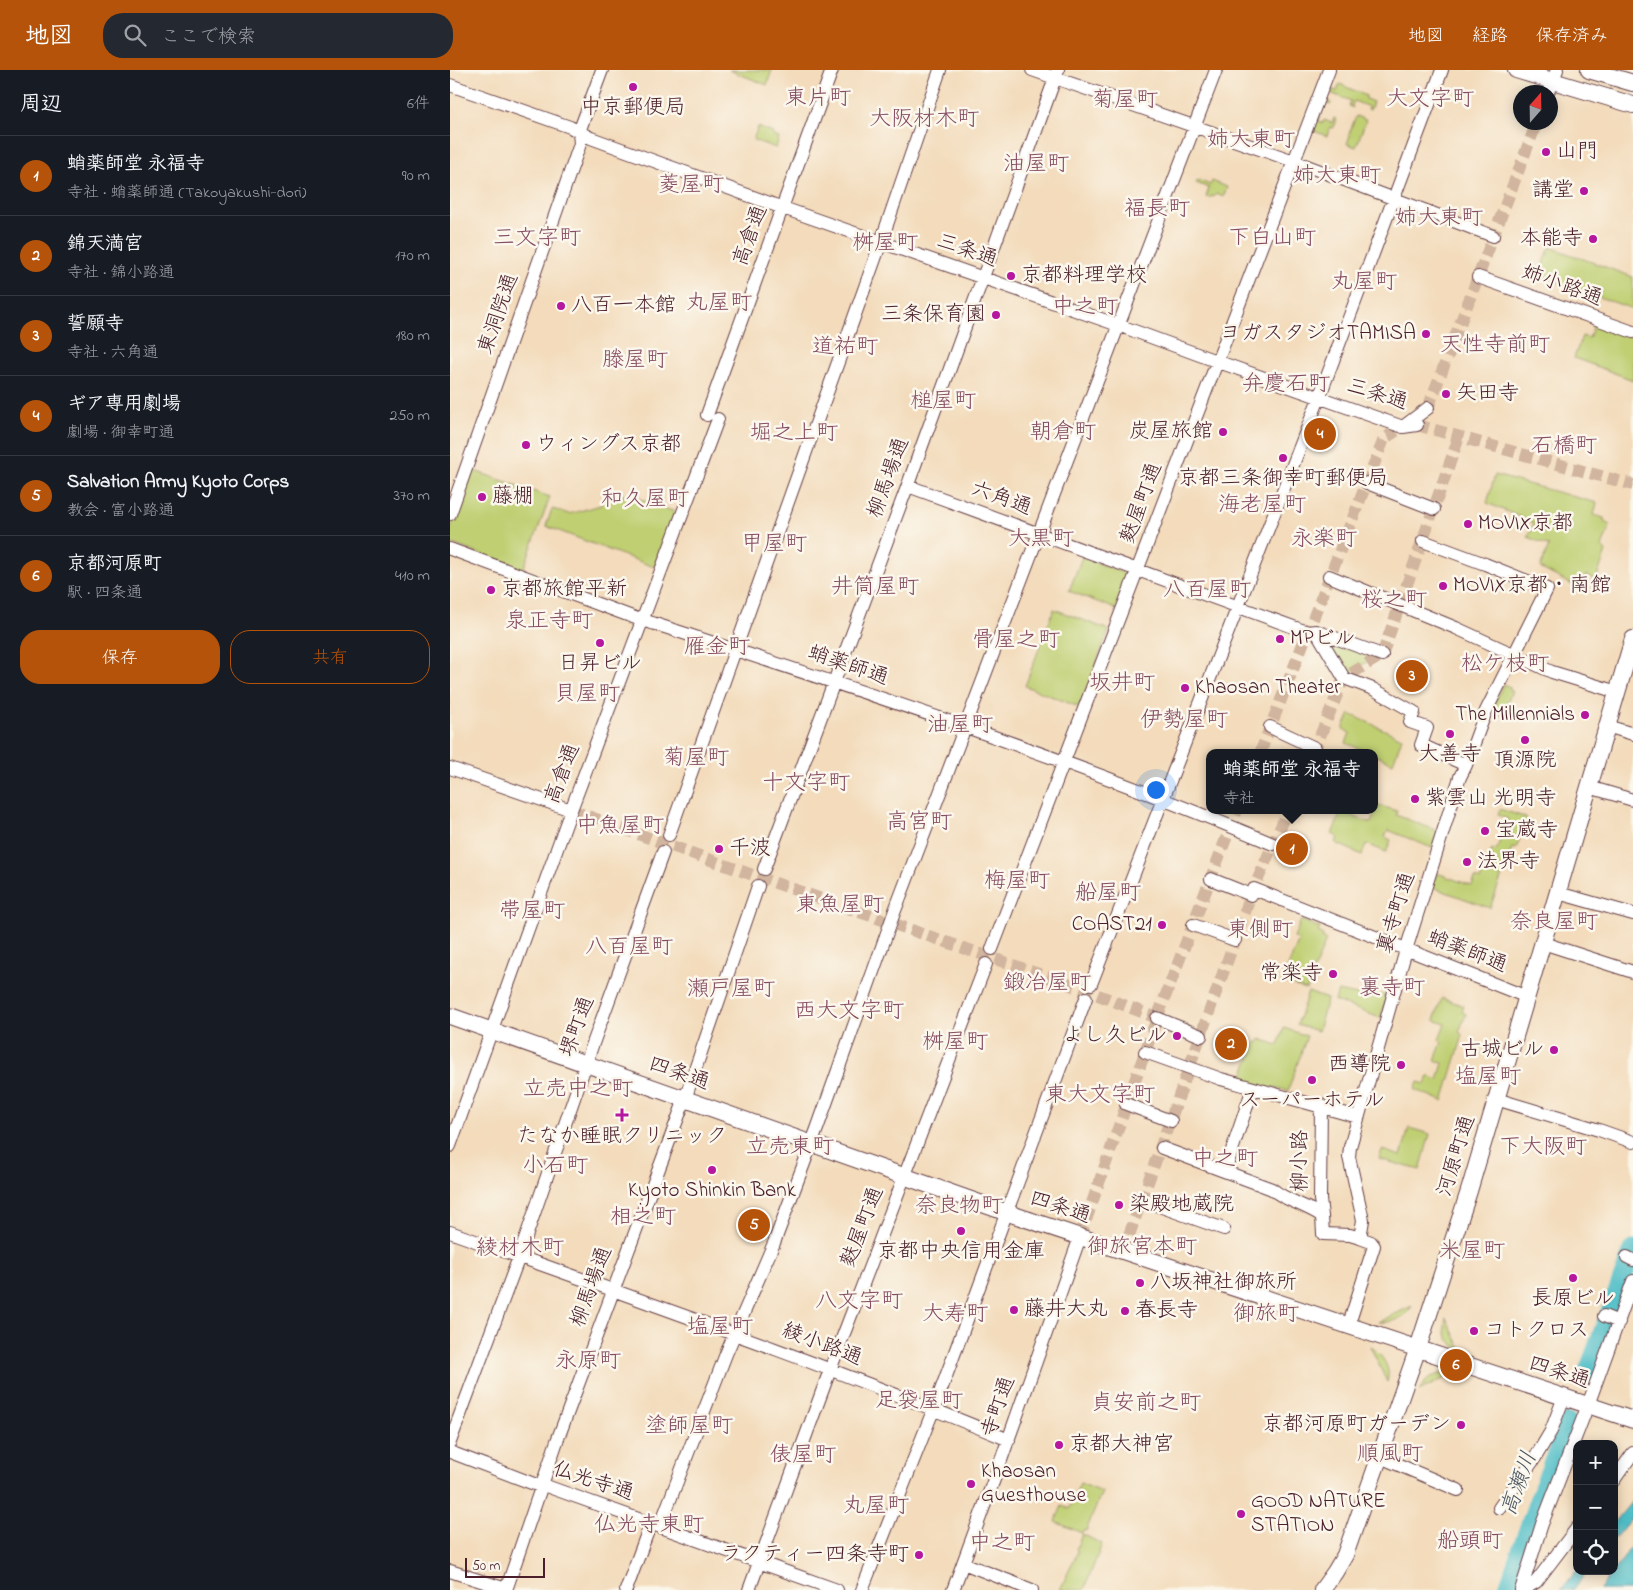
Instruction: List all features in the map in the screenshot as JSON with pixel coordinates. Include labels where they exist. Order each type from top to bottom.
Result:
[{"type":"main road","points":[[1516,70],[1633,105]]},
{"type":"main road","points":[[1589,70],[1633,83]]},
{"type":"main road","name":"河原町通","points":[[1325,1589],[1345,1555],[1418,1348],[1527,997],[1633,639]]},
{"type":"main road","name":"四条通","points":[[450,1016],[1008,1213],[1633,1420]]},
{"type":"street","name":"東洞院通","points":[[450,514],[580,144],[579,132],[602,70]]},
{"type":"street","name":"高倉通","points":[[450,1146],[571,810],[643,620],[832,70]]},
{"type":"street","points":[[669,834],[881,242],[940,70]]},
{"type":"street","points":[[1032,70],[1057,74],[1494,236]]},
{"type":"street","points":[[626,1590],[774,1243],[964,728],[1216,70]]},
{"type":"street","name":"麩屋町通","points":[[992,949],[1329,70]]},
{"type":"street","points":[[1091,984],[1319,398],[1442,70]]},
{"type":"street","name":"柳馬場通","points":[[764,870],[908,486],[1057,74]]},
{"type":"street","name":"三条通","points":[[450,85],[570,127],[590,138],[783,208],[1118,324],[1399,429],[1417,425]]},
{"type":"street","name":"姉小路通","points":[[1478,277],[1633,332]]},
{"type":"street","points":[[1399,429],[1428,408]]},
{"type":"street","points":[[1367,483],[1434,509]]},
{"type":"street","name":"六角通","points":[[908,486],[1237,607],[1382,655]]},
{"type":"street","name":"裏寺町通","points":[[1360,1238],[1362,1220],[1349,1154],[1406,950],[1460,777],[1486,712],[1547,589],[1423,541]]},
{"type":"street","name":"蛸薬師通","points":[[450,549],[643,620],[835,682],[1064,763],[1231,826],[1273,844]]},
{"type":"street","points":[[1329,576],[1456,628],[1560,675],[1617,692]]},
{"type":"street","points":[[1311,632],[1344,678],[1373,690],[1414,712],[1410,722],[1427,728],[1421,745],[1466,765]]},
{"type":"street","points":[[1607,726],[1633,734]]},
{"type":"street","points":[[1270,727],[1316,748]]},
{"type":"street","points":[[450,768],[571,810]]},
{"type":"street","points":[[1589,787],[1633,800]]},
{"type":"street","name":"堺町通","points":[[450,1442],[519,1256],[663,852]]},
{"type":"street","name":"蛸薬師通","points":[[1211,879],[1252,892],[1527,997]]},
{"type":"street","name":"柳馬場通","points":[[506,1590],[612,1289],[685,1099],[758,886]]},
{"type":"street","points":[[1558,893],[1633,914]]},
{"type":"street","points":[[1193,925],[1235,940]]},
{"type":"street","points":[[1543,943],[1633,972]]},
{"type":"street","name":"麩屋町通","points":[[749,1590],[830,1370],[986,964]]},
{"type":"street","points":[[862,1590],[934,1409],[1086,998]]},
{"type":"street","points":[[1157,1018],[1201,1036]]},
{"type":"street","points":[[1145,1052],[1205,1074],[1321,1105],[1358,1117]]},
{"type":"street","points":[[1225,1171],[1253,1088]]},
{"type":"street","points":[[1496,1099],[1633,1142]]},
{"type":"street","points":[[1126,1104],[1171,1121]]},
{"type":"street","name":"柳小路","points":[[1321,1105],[1320,1199],[1323,1234],[1360,1238]]},
{"type":"street","points":[[1162,1148],[1272,1188],[1278,1195],[1299,1203],[1322,1216]]},
{"type":"street","points":[[1142,1200],[1224,1229]]},
{"type":"street","name":"綾小路通","points":[[450,1232],[734,1333],[934,1409],[1009,1440]]},
{"type":"street","name":"寺町通","points":[[953,1590],[1009,1440],[1080,1237]]},
{"type":"street","points":[[1348,1327],[1374,1246],[1371,1242],[1360,1238]]},
{"type":"street","points":[[1522,1590],[1542,1524],[1588,1405],[1611,1319],[1633,1282]]},
{"type":"street","points":[[1499,1508],[1547,1438],[1564,1397]]},
{"type":"street","name":"仏光寺通","points":[[450,1452],[542,1487],[546,1486],[655,1524],[837,1590]]},
{"type":"street","points":[[1618,1474],[1633,1453]]},
{"type":"street","points":[[1380,1457],[1458,1490]]},
{"type":"street","points":[[1522,1590],[1536,1582],[1575,1530]]},
{"type":"street","points":[[963,1563],[1032,1590]]},
{"type":"street","points":[[450,1571],[506,1590]]},
{"type":"green space","points":[[729,70],[772,70],[767,85]]},
{"type":"green space","points":[[1340,84],[1366,96],[1366,99],[1373,102],[1370,110],[1368,109],[1369,107],[1354,101],[1353,108],[1349,106],[1351,101],[1328,92],[1324,101],[1331,103],[1330,105],[1325,103],[1318,121],[1323,123],[1324,120],[1332,123],[1334,118],[1336,119],[1333,128],[1330,127],[1327,136],[1311,130],[1327,88],[1337,91]]},
{"type":"green space","points":[[1356,116],[1366,120],[1356,147],[1347,144]]},
{"type":"green space","points":[[758,127],[773,133],[772,135],[779,138],[776,148],[753,140]]},
{"type":"green space","points":[[1198,180],[1210,185],[1212,181],[1227,187],[1223,197],[1216,194],[1214,197],[1206,197],[1209,188],[1196,183]]},
{"type":"green space","points":[[1550,247],[1633,277],[1633,309],[1539,276]]},
{"type":"green space","points":[[1594,324],[1633,338],[1633,380],[1574,358],[1582,336],[1589,338]]},
{"type":"green space","points":[[472,470],[550,497],[523,570],[450,543],[450,531]]},
{"type":"green space","points":[[1495,475],[1597,503],[1594,515],[1604,518],[1604,522],[1610,525],[1602,547],[1606,551],[1596,580],[1586,575],[1580,589],[1540,568],[1549,546],[1528,537],[1534,523],[1487,503]]},
{"type":"green space","points":[[615,493],[629,495],[675,512],[654,567],[546,526],[552,509],[569,514],[601,505],[603,498]]},
{"type":"green space","points":[[1082,557],[1134,577],[1121,611],[1069,591]]},
{"type":"green space","points":[[1054,609],[1109,630],[1079,707],[1025,686]]},
{"type":"green space","points":[[1327,639],[1374,657],[1344,677]]},
{"type":"green space","points":[[1503,684],[1510,687],[1509,690],[1512,691],[1501,716],[1491,712]]},
{"type":"green space","points":[[1350,714],[1402,738],[1393,763],[1378,756],[1378,749],[1360,749],[1346,743],[1350,733],[1343,729]]},
{"type":"green space","points":[[1378,805],[1397,811],[1396,815],[1438,831],[1432,848],[1388,830],[1385,837],[1391,840],[1386,852],[1366,844],[1362,855],[1336,843],[1338,837],[1332,834],[1340,814],[1346,814],[1371,823],[1374,814],[1378,814]]},
{"type":"green space","points":[[1500,809],[1527,818],[1516,849],[1512,848],[1490,908],[1432,887],[1437,873],[1472,886],[1475,878],[1480,880],[1492,849],[1496,851],[1508,819],[1498,815]]},
{"type":"green space","points":[[1301,920],[1320,928],[1318,932],[1326,940],[1306,990],[1282,981],[1299,940],[1294,938]]},
{"type":"green space","points":[[1338,991],[1367,997],[1369,991],[1388,996],[1380,1018],[1335,1001]]},
{"type":"green space","points":[[1308,992],[1327,999],[1318,1031],[1297,1025]]},
{"type":"green space","points":[[1442,998],[1464,1006],[1462,1012],[1466,1014],[1459,1032],[1463,1035],[1443,1101],[1415,1090],[1418,1082],[1425,1084],[1429,1076],[1438,1080],[1443,1063],[1435,1060],[1442,1042],[1439,1040],[1445,1024],[1434,1020]]},
{"type":"green space","points":[[1284,1028],[1307,1036],[1288,1091],[1274,1087],[1273,1090],[1241,1080],[1256,1042],[1259,1043],[1260,1039],[1278,1045]]},
{"type":"green space","points":[[1409,1128],[1430,1134],[1420,1170],[1379,1159],[1382,1150],[1401,1156]]},
{"type":"green space","points":[[1412,1306],[1406,1314],[1398,1319],[1389,1322],[1378,1322]]},
{"type":"green space","points":[[1446,1318],[1461,1349],[1452,1344],[1447,1337],[1445,1328]]},
{"type":"green space","points":[[1370,1346],[1378,1353],[1387,1366],[1387,1382]]},
{"type":"green space","points":[[1439,1374],[1453,1374],[1419,1391],[1424,1383],[1431,1378]]},
{"type":"green space","points":[[1080,1483],[1102,1492],[1086,1531],[1083,1530],[1082,1533],[1055,1522],[1062,1506],[1069,1509]]},
{"type":"green space","points":[[1082,1534],[1102,1544],[1084,1590],[1060,1590],[1078,1551],[1076,1550]]},
{"type":"water","points":[[1633,1500],[1633,1516],[1618,1534],[1618,1518]]},
{"type":"water","points":[[1633,1543],[1633,1590],[1599,1590],[1611,1575],[1618,1575],[1618,1566]]},
{"type":"water","points":[[1573,1575],[1585,1575],[1573,1590],[1561,1590]]},
{"type":"waterway","name":"高瀬川","points":[[1587,1374],[1633,1250]]},
{"type":"waterway","name":"高瀬川","points":[[1507,1590],[1568,1423]]},
{"type":"tunnel","points":[[1428,408],[1534,130]]},
{"type":"tunnel","points":[[1417,425],[1633,485]]},
{"type":"tunnel","points":[[1262,749],[1384,439],[1396,431]]},
{"type":"tunnel","points":[[1315,749],[1344,678],[1382,655],[1459,437]]},
{"type":"tunnel","points":[[571,810],[1088,991],[1157,1018]]},
{"type":"tunnel","points":[[1080,1237],[1157,1018],[1235,814]]},
{"type":"tunnel","points":[[1123,1252],[1251,895],[1286,814]]},
{"type":"place","name":"中京郵便局","points":[[633,87]]},
{"type":"place","name":"山門","points":[[1546,152]]},
{"type":"place","name":"講堂","points":[[1584,191]]},
{"type":"place","name":"本能寺","points":[[1593,239]]},
{"type":"place","name":"京都料理学校","points":[[1011,276]]},
{"type":"place","name":"八百一本館","points":[[561,306]]},
{"type":"place","name":"三条保育園","points":[[996,315]]},
{"type":"place","name":"ヨガスタジオTAMISA","points":[[1426,334]]},
{"type":"place","name":"矢田寺","points":[[1446,394]]},
{"type":"place","name":"炭屋旅館","points":[[1223,432]]},
{"type":"place","name":"ギア専用劇場","points":[[1320,434]]},
{"type":"place","name":"ウィングス京都","points":[[526,445]]},
{"type":"place","name":"京都三条御幸町郵便局","points":[[1283,458]]},
{"type":"place","name":"藤棚","points":[[482,497]]},
{"type":"place","name":"MOVIX京都","points":[[1468,524]]},
{"type":"place","name":"MOVIX京都・南館","points":[[1443,586]]},
{"type":"place","name":"京都旅館平新","points":[[491,590]]},
{"type":"place","name":"MPビル","points":[[1280,639]]},
{"type":"place","name":"日昇ビル","points":[[600,643]]},
{"type":"place","name":"誓願寺","points":[[1412,676]]},
{"type":"place","name":"Khaosan Theater","points":[[1185,688]]},
{"type":"place","name":"The Millennials","points":[[1585,715]]},
{"type":"place","name":"大善寺","points":[[1450,734]]},
{"type":"place","name":"頂源院","points":[[1525,740]]},
{"type":"place","name":"紫雲山 光明寺","points":[[1415,799]]},
{"type":"place","name":"宝蔵寺","points":[[1485,831]]},
{"type":"place","name":"千波","points":[[719,849]]},
{"type":"place","name":"蛸薬師堂 永福寺","points":[[1292,849]]},
{"type":"place","name":"法界寺","points":[[1467,862]]},
{"type":"place","name":"COAST21","points":[[1162,925]]},
{"type":"place","name":"常楽寺","points":[[1333,974]]},
{"type":"place","name":"よし久ビル","points":[[1177,1036]]},
{"type":"place","name":"錦天満宮","points":[[1231,1044]]},
{"type":"place","name":"古城ビル","points":[[1554,1050]]},
{"type":"place","name":"西導院","points":[[1401,1065]]},
{"type":"place","name":"スーパーホテル","points":[[1312,1080]]},
{"type":"place","name":"たなか睡眠クリニック","points":[[622,1115]]},
{"type":"place","name":"Kyoto Shinkin Bank","points":[[712,1170]]},
{"type":"place","name":"染殿地蔵院","points":[[1119,1205]]},
{"type":"place","name":"Salvation Army Kyoto Corps","points":[[754,1225]]},
{"type":"place","name":"京都中央信用金庫","points":[[961,1231]]},
{"type":"place","name":"長原ビル","points":[[1573,1278]]},
{"type":"place","name":"八坂神社御旅所","points":[[1140,1283]]},
{"type":"place","name":"藤井大丸","points":[[1014,1310]]},
{"type":"place","name":"春長寺","points":[[1125,1311]]},
{"type":"place","name":"コトクロス","points":[[1474,1331]]},
{"type":"place","name":"京都河原町","points":[[1456,1365]]},
{"type":"place","name":"京都河原町ガーデン","points":[[1461,1425]]},
{"type":"place","name":"京都大神宮","points":[[1059,1445]]},
{"type":"place","name":"Khaosan Guesthouse","points":[[971,1484]]},
{"type":"place","name":"GOOD NATURE STATION","points":[[1241,1514]]},
{"type":"place","name":"ラクティー四条寺町","points":[[919,1555]]},
{"type":"district","name":"東片町","points":[[818,99]]},
{"type":"district","name":"大文字町","points":[[1430,100]]},
{"type":"district","name":"菊屋町","points":[[1125,101]]},
{"type":"district","name":"大阪材木町","points":[[924,120]]},
{"type":"district","name":"姉大東町","points":[[1251,141]]},
{"type":"district","name":"油屋町","points":[[1036,165]]},
{"type":"district","name":"姉大東町","points":[[1337,177]]},
{"type":"district","name":"菱屋町","points":[[691,186]]},
{"type":"district","name":"福長町","points":[[1157,210]]},
{"type":"district","name":"姉大東町","points":[[1439,219]]},
{"type":"district","name":"三文字町","points":[[537,239]]},
{"type":"district","name":"下白山町","points":[[1272,239]]},
{"type":"district","name":"桝屋町","points":[[885,244]]},
{"type":"district","name":"丸屋町","points":[[1364,283]]},
{"type":"district","name":"丸屋町","points":[[719,304]]},
{"type":"district","name":"中之町","points":[[1085,308]]},
{"type":"district","name":"天性寺前町","points":[[1495,346]]},
{"type":"district","name":"道祐町","points":[[845,348]]},
{"type":"district","name":"滕屋町","points":[[635,361]]},
{"type":"district","name":"弁慶石町","points":[[1286,385]]},
{"type":"district","name":"槌屋町","points":[[943,402]]},
{"type":"district","name":"朝倉町","points":[[1063,433]]},
{"type":"district","name":"堀之上町","points":[[794,434]]},
{"type":"district","name":"石橋町","points":[[1564,447]]},
{"type":"district","name":"和久屋町","points":[[645,500]]},
{"type":"district","name":"海老屋町","points":[[1262,506]]},
{"type":"district","name":"大黒町","points":[[1041,540]]},
{"type":"district","name":"永楽町","points":[[1324,540]]},
{"type":"district","name":"甲屋町","points":[[774,545]]},
{"type":"district","name":"井筒屋町","points":[[875,588]]},
{"type":"district","name":"八百屋町","points":[[1207,591]]},
{"type":"district","name":"桜之町","points":[[1394,601]]},
{"type":"district","name":"泉正寺町","points":[[549,622]]},
{"type":"district","name":"骨屋之町","points":[[1016,641]]},
{"type":"district","name":"雁金町","points":[[717,648]]},
{"type":"district","name":"松ケ枝町","points":[[1505,665]]},
{"type":"district","name":"坂井町","points":[[1122,684]]},
{"type":"district","name":"貝屋町","points":[[587,695]]},
{"type":"district","name":"伊勢屋町","points":[[1184,721]]},
{"type":"district","name":"油屋町","points":[[960,726]]},
{"type":"district","name":"菊屋町","points":[[696,759]]},
{"type":"district","name":"十文字町","points":[[806,784]]},
{"type":"district","name":"高宮町","points":[[919,823]]},
{"type":"district","name":"中魚屋町","points":[[620,827]]},
{"type":"district","name":"梅屋町","points":[[1017,882]]},
{"type":"district","name":"船屋町","points":[[1108,894]]},
{"type":"district","name":"東魚屋町","points":[[840,906]]},
{"type":"district","name":"帯屋町","points":[[532,912]]},
{"type":"district","name":"奈良屋町","points":[[1554,923]]},
{"type":"district","name":"東側町","points":[[1260,931]]},
{"type":"district","name":"八百屋町","points":[[629,948]]},
{"type":"district","name":"鍛冶屋町","points":[[1047,984]]},
{"type":"district","name":"裏寺町","points":[[1392,989]]},
{"type":"district","name":"瀬戸屋町","points":[[731,990]]},
{"type":"district","name":"西大文字町","points":[[849,1012]]},
{"type":"district","name":"桝屋町","points":[[955,1043]]},
{"type":"district","name":"塩屋町","points":[[1488,1078]]},
{"type":"district","name":"立売中之町","points":[[578,1090]]},
{"type":"district","name":"東大文字町","points":[[1100,1096]]},
{"type":"district","name":"立売東町","points":[[790,1148]]},
{"type":"district","name":"下大阪町","points":[[1543,1148]]},
{"type":"district","name":"中之町","points":[[1225,1160]]},
{"type":"district","name":"小石町","points":[[555,1167]]},
{"type":"district","name":"奈良物町","points":[[959,1207]]},
{"type":"district","name":"相之町","points":[[643,1218]]},
{"type":"district","name":"御旅宮本町","points":[[1142,1248]]},
{"type":"district","name":"綾材木町","points":[[520,1249]]},
{"type":"district","name":"米屋町","points":[[1472,1252]]},
{"type":"district","name":"八文字町","points":[[859,1302]]},
{"type":"district","name":"大寿町","points":[[955,1315]]},
{"type":"district","name":"御旅町","points":[[1266,1315]]},
{"type":"district","name":"塩屋町","points":[[720,1328]]},
{"type":"district","name":"永原町","points":[[588,1362]]},
{"type":"district","name":"足袋屋町","points":[[919,1402]]},
{"type":"district","name":"貞安前之町","points":[[1146,1404]]},
{"type":"district","name":"塗師屋町","points":[[689,1427]]},
{"type":"district","name":"順風町","points":[[1390,1455]]},
{"type":"district","name":"俵屋町","points":[[803,1456]]},
{"type":"district","name":"丸屋町","points":[[876,1507]]},
{"type":"district","name":"仏光寺東町","points":[[649,1526]]},
{"type":"district","name":"船頭町","points":[[1470,1542]]},
{"type":"district","name":"中之町","points":[[1002,1544]]}]
